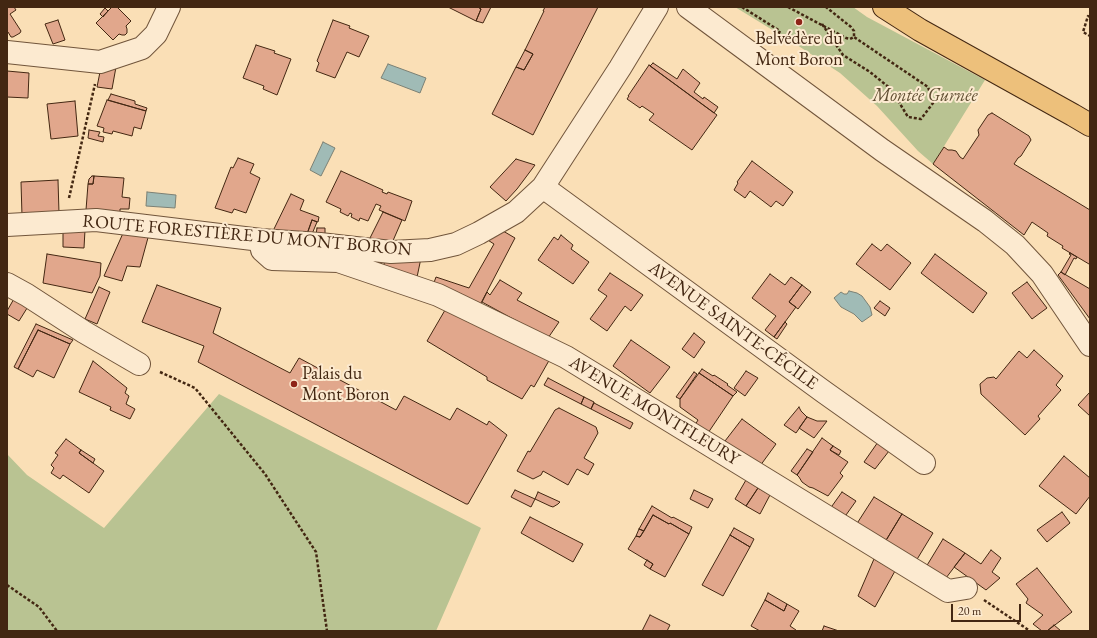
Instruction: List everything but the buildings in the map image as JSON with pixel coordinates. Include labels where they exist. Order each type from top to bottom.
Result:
[{"type":"main road","points":[[884,7],[920,30],[1090,125]]},
{"type":"street","points":[[7,52],[100,62],[142,48],[156,34],[169,7]]},
{"type":"street","name":"ROUTE FORESTIÈRE DU MONT BORON","points":[[7,225],[96,220],[261,240],[320,244],[391,252],[430,250],[456,244],[516,212],[543,187],[620,68],[657,7]]},
{"type":"street","points":[[688,7],[882,150],[985,221],[1015,245],[1042,274],[1090,345]]},
{"type":"street","name":"AVENUE SAINTE-CÉCILE","points":[[543,187],[924,463]]},
{"type":"street","name":"AVENUE MONTFLEURY","points":[[261,240],[262,250],[272,259],[338,261],[438,295],[566,357],[948,591],[966,588]]},
{"type":"street","points":[[7,284],[139,364]]},
{"type":"path","points":[[742,7],[780,32],[777,37]]},
{"type":"path","points":[[788,7],[822,24],[850,39],[854,37],[928,87],[933,103],[921,119],[908,117],[891,89],[870,72],[843,55],[822,24]]},
{"type":"path","points":[[826,7],[854,30],[854,37]]},
{"type":"path","points":[[1090,17],[1088,16],[1083,32],[1090,36]]},
{"type":"path","points":[[64,222],[100,62]]},
{"type":"path","points":[[139,364],[195,388],[265,474],[316,552],[327,631]]},
{"type":"path","points":[[7,585],[39,607],[58,631]]},
{"type":"path","points":[[966,588],[1030,631]]},
{"type":"green space","name":"Montée Gurnée","points":[[735,7],[853,7],[867,17],[985,80],[933,164],[918,151],[877,106],[840,73]]},
{"type":"green space","points":[[219,394],[481,528],[436,631],[7,631],[7,454],[27,475],[104,528]]},
{"type":"water","points":[[388,64],[426,78],[420,93],[381,78]]},
{"type":"water","points":[[323,142],[335,148],[321,176],[310,170]]},
{"type":"water","points":[[147,192],[176,195],[175,208],[146,206]]},
{"type":"water","points":[[849,291],[862,296],[870,307],[872,315],[862,322],[854,314],[841,307],[834,298],[841,292],[847,294]]},
{"type":"place","name":"Belvédère du Mont Boron","points":[[799,22]]},
{"type":"place","name":"Palais du Mont Boron","points":[[294,384]]}]
